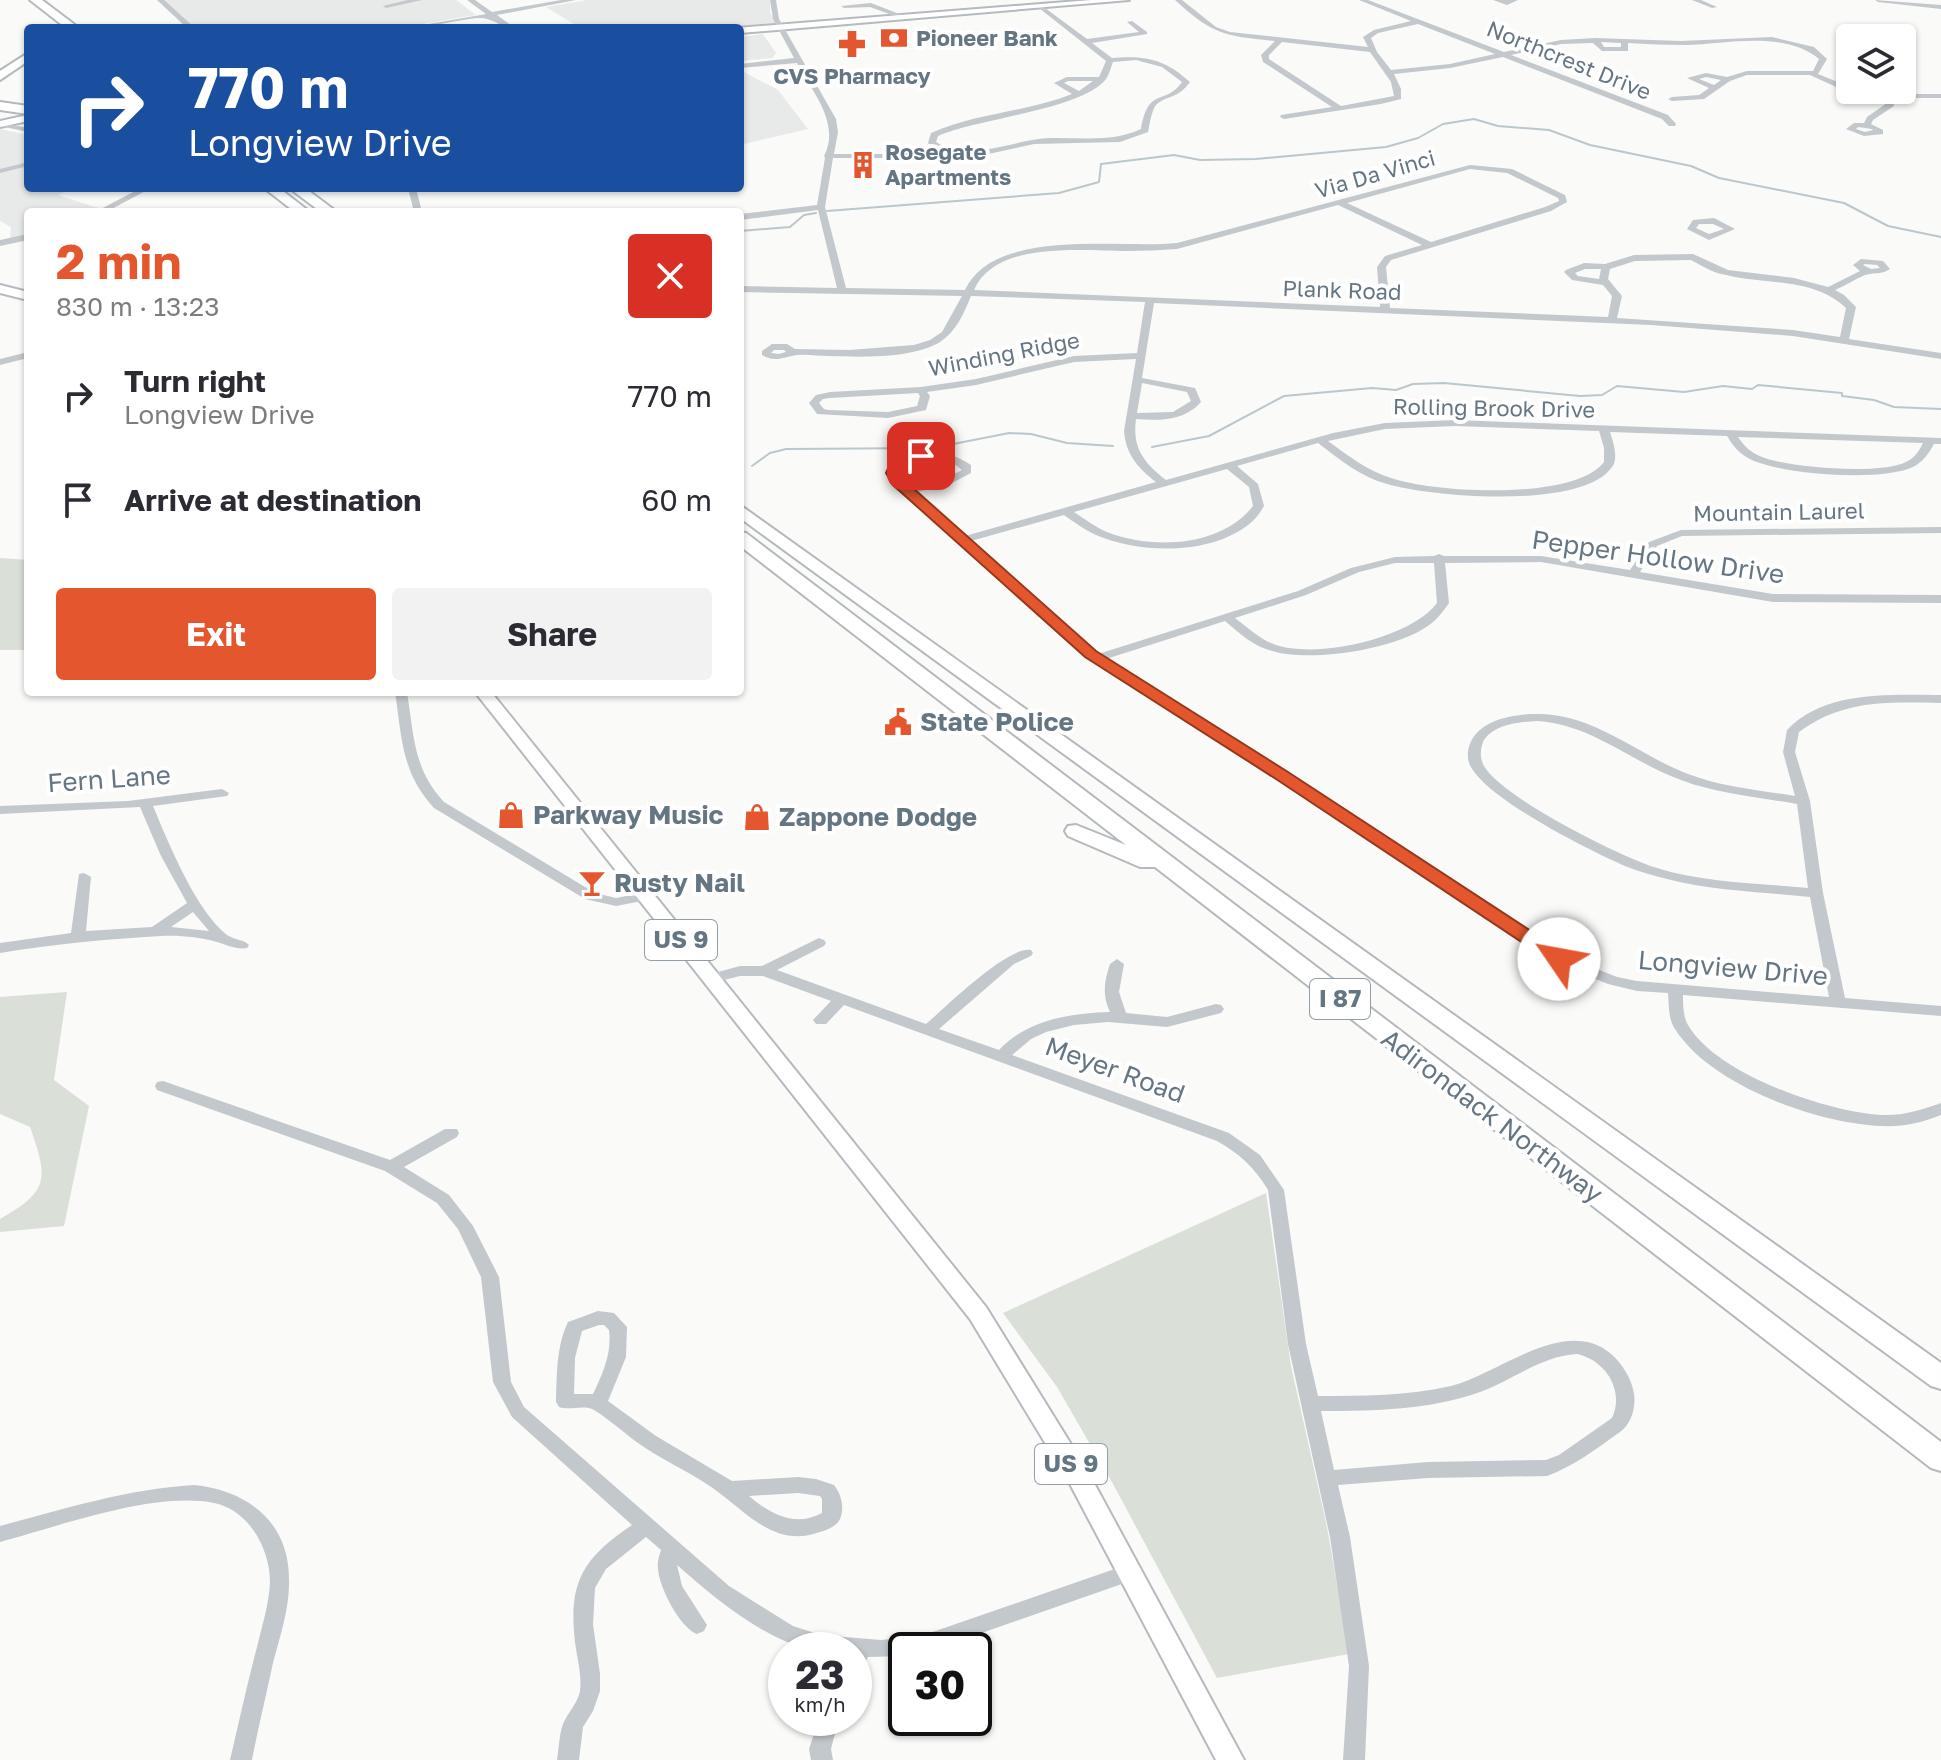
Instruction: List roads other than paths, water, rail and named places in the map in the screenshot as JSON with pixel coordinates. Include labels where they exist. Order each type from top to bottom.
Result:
[{"type":"highway","points":[[31,4],[55,22]]},
{"type":"highway","points":[[0,77],[24,59]]},
{"type":"highway","points":[[0,87],[16,80]]},
{"type":"highway","points":[[0,106],[24,109]]},
{"type":"highway","points":[[0,124],[24,120]]},
{"type":"highway","points":[[276,192],[298,208]]},
{"type":"highway","points":[[302,192],[324,208]]},
{"type":"highway","name":"Adirondack Northway","points":[[744,513],[1941,1378]]},
{"type":"highway","name":"Adirondack Northway","points":[[744,540],[1941,1459]]},
{"type":"highway","points":[[1076,831],[1149,862],[1246,927]]},
{"type":"main road","points":[[744,30],[1125,0]]},
{"type":"main road","points":[[0,289],[24,295]]},
{"type":"main road","name":"US 9","points":[[486,696],[978,1313],[1022,1378],[1132,1572],[1230,1760]]},
{"type":"street","points":[[160,0],[187,24]]},
{"type":"street","points":[[386,6],[419,0]]},
{"type":"street","points":[[460,0],[499,24]]},
{"type":"street","points":[[470,0],[487,17]]},
{"type":"street","points":[[433,24],[573,0]]},
{"type":"street","points":[[773,0],[774,14],[832,119],[834,132],[821,207],[842,290]]},
{"type":"street","points":[[1178,0],[1223,32],[1278,42],[1371,50]]},
{"type":"street","name":"Northcrest Drive","points":[[1362,0],[1665,117],[1672,124]]},
{"type":"street","points":[[1496,0],[1507,3],[1515,0]]},
{"type":"street","points":[[1695,0],[1714,7]]},
{"type":"street","points":[[1878,0],[1941,7]]},
{"type":"street","points":[[844,6],[871,5],[905,18]]},
{"type":"street","points":[[828,156],[886,156],[937,147],[955,152],[989,153],[1035,142],[1124,138],[1145,130],[1146,111],[1150,105],[1185,85],[1183,78],[1174,70],[1157,61],[1136,58],[1110,60],[1041,7]]},
{"type":"street","points":[[1284,117],[1398,97],[1399,91],[1371,50],[1367,37],[1421,21]]},
{"type":"street","points":[[1089,41],[1145,33],[1130,22]]},
{"type":"street","points":[[1388,72],[1450,66],[1595,40],[1681,43],[1749,39],[1782,41],[1811,49],[1822,56],[1813,73]]},
{"type":"street","points":[[1278,42],[1265,55],[1266,60],[1340,109]]},
{"type":"street","points":[[744,66],[800,60]]},
{"type":"street","points":[[937,147],[932,138],[948,127],[1079,94],[1102,79],[1109,69],[1110,60]]},
{"type":"street","points":[[1715,88],[1691,78],[1706,75],[1727,79],[1760,72],[1813,73],[1836,85]]},
{"type":"street","points":[[1079,94],[1058,83],[1067,79],[1102,79]]},
{"type":"street","points":[[1636,106],[1701,97],[1727,79]]},
{"type":"street","points":[[1916,96],[1941,96]]},
{"type":"street","points":[[1867,125],[1874,115],[1891,104]]},
{"type":"street","points":[[0,124],[24,129]]},
{"type":"street","points":[[0,171],[24,165]]},
{"type":"street","name":"Via Da Vinci","points":[[792,352],[880,353],[933,340],[948,331],[975,278],[995,263],[1028,250],[1051,247],[1163,249],[1444,173],[1477,167],[1509,171],[1562,197],[1563,202],[1558,206],[1388,258],[1383,263],[1385,309]]},
{"type":"street","points":[[107,208],[139,192]]},
{"type":"street","points":[[1340,203],[1428,244]]},
{"type":"street","points":[[744,217],[821,207]]},
{"type":"street","points":[[1693,257],[1692,254],[1709,237]]},
{"type":"street","points":[[0,243],[21,246]]},
{"type":"street","points":[[1606,283],[1575,278],[1569,272],[1584,266],[1606,267],[1634,258],[1693,257],[1725,273],[1800,283],[1827,291],[1851,307],[1844,341]]},
{"type":"street","points":[[830,290],[835,261]]},
{"type":"street","points":[[1606,267],[1603,279],[1617,296],[1612,321]]},
{"type":"street","points":[[1827,291],[1867,271]]},
{"type":"street","name":"Plank Road","points":[[744,289],[968,292],[1746,328],[1941,356]]},
{"type":"street","points":[[1150,300],[1129,447],[1134,458],[1165,484]]},
{"type":"street","points":[[0,362],[24,356]]},
{"type":"street","name":"Winding Ridge","points":[[921,390],[925,396],[922,408],[904,414],[828,413],[821,412],[814,403],[820,397],[830,395],[921,390],[976,382],[1074,359],[1142,356]]},
{"type":"street","points":[[1133,416],[1170,416],[1183,412],[1196,402],[1191,390],[1139,380]]},
{"type":"street","name":"Rolling Brook Drive","points":[[966,539],[1320,440],[1385,426],[1418,424],[1936,441]]},
{"type":"street","points":[[1320,440],[1386,481],[1442,492],[1516,492],[1568,486],[1605,470],[1610,458],[1604,430]]},
{"type":"street","points":[[1732,435],[1742,450],[1762,461],[1851,471],[1905,467],[1919,459],[1936,441]]},
{"type":"street","points":[[946,455],[967,467],[961,477],[909,491],[893,473],[901,463],[921,456],[946,455]]},
{"type":"street","points":[[1066,511],[1104,535],[1138,542],[1182,544],[1219,536],[1248,521],[1260,501],[1254,486],[1229,465]]},
{"type":"street","name":"Longview Drive","points":[[909,491],[1097,658],[1559,959],[1613,981],[1675,991],[1941,1011]]},
{"type":"street","name":"Mountain Laurel","points":[[1634,573],[1653,544],[1681,533],[1941,530]]},
{"type":"street","points":[[1227,617],[1263,645],[1294,653],[1335,649],[1404,634],[1426,622],[1443,603],[1439,557]]},
{"type":"street","name":"Pepper Hollow Drive","points":[[1097,658],[1302,593],[1372,565],[1395,560],[1439,557],[1541,559],[1773,598],[1941,599]]},
{"type":"street","points":[[402,696],[411,766],[425,792],[439,805],[590,896],[616,902],[647,896]]},
{"type":"street","points":[[1838,1002],[1816,893],[1803,801],[1789,752],[1793,730],[1831,707],[1853,700],[1941,699]]},
{"type":"street","points":[[1803,801],[1681,776],[1608,735],[1578,723],[1547,718],[1513,720],[1488,729],[1475,744],[1473,754],[1480,771],[1508,793],[1577,837],[1632,864],[1689,879],[1816,893]]},
{"type":"street","name":"Fern Lane","points":[[0,810],[145,803],[222,793]]},
{"type":"street","points":[[145,803],[171,864],[195,904],[221,936]]},
{"type":"street","points":[[78,936],[84,877]]},
{"type":"street","points":[[153,933],[195,904]]},
{"type":"street","points":[[0,948],[78,936],[153,933],[221,936],[242,945]]},
{"type":"street","points":[[764,971],[819,943]]},
{"type":"street","points":[[928,1030],[1009,961],[1026,953]]},
{"type":"street","points":[[1117,964],[1109,988],[1110,1000],[1121,1018]]},
{"type":"street","name":"Meyer Road","points":[[712,978],[740,971],[764,971],[1223,1137],[1258,1161],[1276,1190],[1297,1344],[1340,1537],[1359,1666],[1354,1760]]},
{"type":"street","points":[[1675,991],[1678,1020],[1696,1046],[1712,1060],[1757,1087],[1845,1115],[1883,1123],[1911,1121],[1931,1116],[1941,1109]]},
{"type":"street","points":[[821,1020],[842,999]]},
{"type":"street","points":[[1002,1056],[1010,1045],[1040,1028],[1080,1020],[1121,1018],[1167,1022],[1216,1009]]},
{"type":"street","points":[[163,1086],[391,1167],[443,1199],[465,1226],[490,1277],[502,1382],[518,1412],[722,1592],[785,1632]]},
{"type":"street","points":[[391,1167],[451,1133]]},
{"type":"street","points":[[598,1403],[619,1352],[618,1327],[608,1318],[585,1321],[574,1327],[566,1358],[565,1402],[588,1400],[598,1403],[649,1441],[729,1489],[749,1511],[792,1528],[823,1524],[831,1517],[834,1498],[830,1491],[820,1487],[798,1485],[729,1489]]},
{"type":"street","points":[[1310,1403],[1379,1404],[1441,1395],[1490,1381],[1561,1347],[1599,1353],[1614,1369],[1628,1400],[1625,1415],[1619,1423],[1566,1460],[1547,1468],[1428,1470],[1327,1478]]},
{"type":"street","points":[[0,1534],[95,1509],[193,1492],[216,1495],[240,1505],[257,1520],[266,1532],[280,1571],[275,1614],[241,1760]]},
{"type":"street","points":[[568,1760],[573,1728],[588,1703],[591,1689],[581,1607],[584,1585],[593,1569],[623,1541],[646,1526]]},
{"type":"street","points":[[671,1548],[666,1559],[670,1585],[697,1625]]},
{"type":"street","points":[[872,1654],[921,1645],[1132,1572]]},
{"type":"street","points":[[822,1760],[820,1749],[824,1736]]},
{"type":"waterway","points":[[827,211],[1059,193],[1099,182],[1101,164],[1174,155],[1200,160],[1256,159],[1386,147],[1418,138],[1443,124],[1474,119],[1498,126],[1549,130],[1590,145],[1691,166],[1719,178],[1844,203],[1888,226],[1941,237]]},
{"type":"waterway","points":[[744,231],[790,227],[804,215],[816,213]]},
{"type":"waterway","points":[[1152,447],[1209,436],[1284,396],[1372,388],[1396,390],[1413,384],[1444,383],[1580,396],[1602,395],[1617,386],[1684,392],[1723,386],[1752,389],[1758,385],[1842,393],[1842,396],[1874,400],[1894,407],[1941,409]]},
{"type":"waterway","points":[[752,466],[770,453],[786,449],[933,448],[1009,433],[1031,434],[1067,443],[1113,446]]},
{"type":"place","name":"Pioneer Bank","points":[[894,38]]},
{"type":"place","name":"CVS Pharmacy","points":[[852,44]]},
{"type":"place","name":"Rosegate Apartments","points":[[863,165]]},
{"type":"place","name":"State Police","points":[[898,722]]},
{"type":"place","name":"Parkway Music","points":[[511,815]]},
{"type":"place","name":"Zappone Dodge","points":[[757,817]]},
{"type":"place","name":"Rusty Nail","points":[[592,883]]}]
